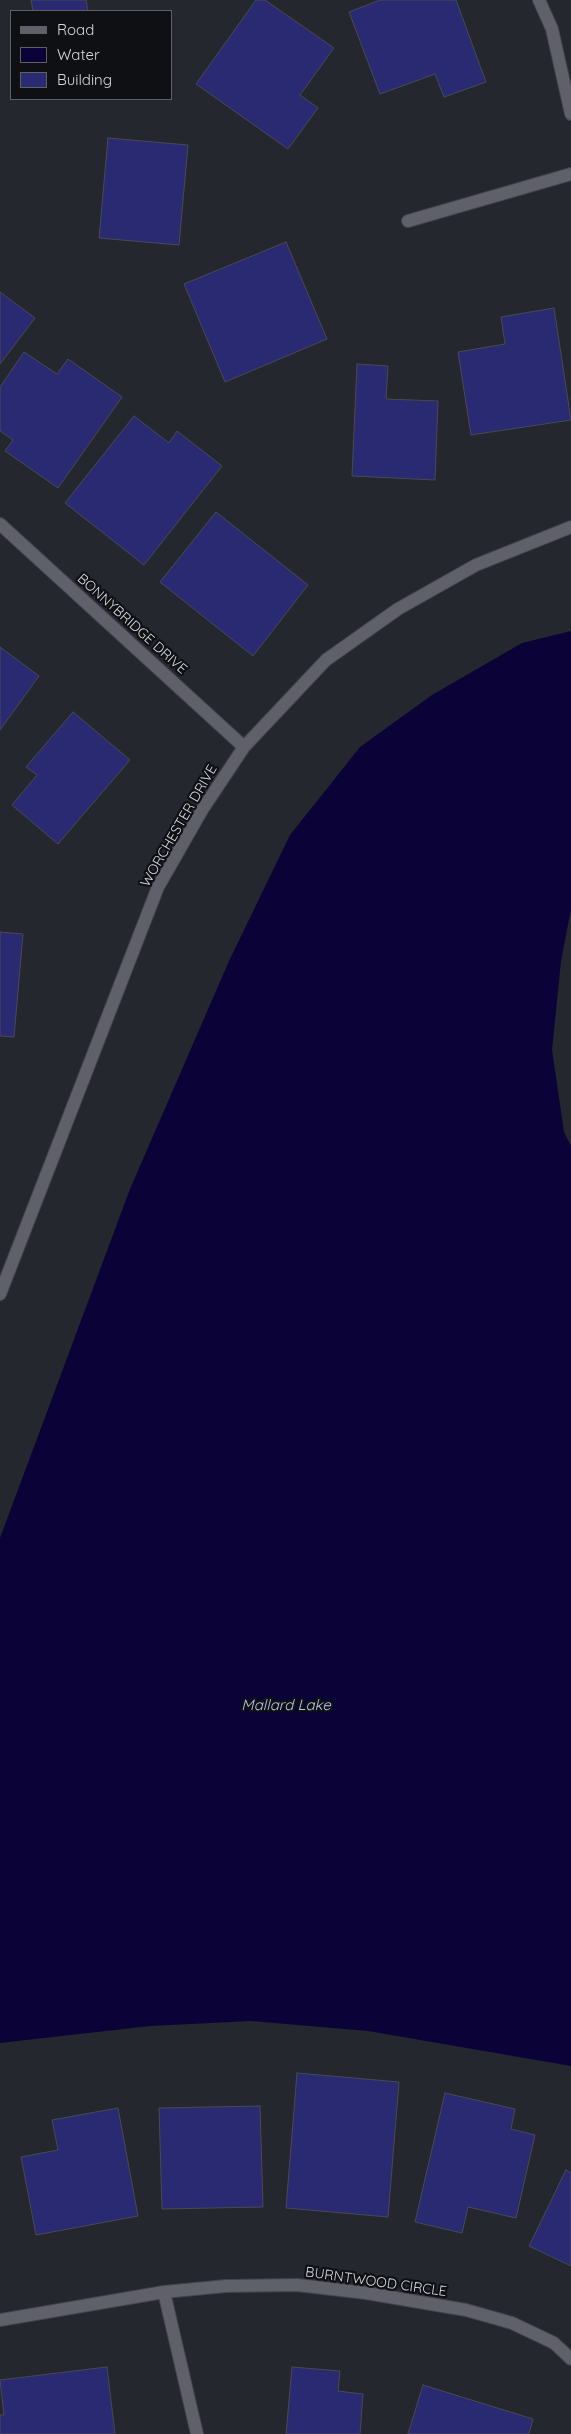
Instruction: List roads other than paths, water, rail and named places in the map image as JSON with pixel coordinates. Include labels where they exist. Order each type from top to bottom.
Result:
[{"type":"street","points":[[539,0],[552,29],[571,114]]},
{"type":"street","points":[[408,221],[571,174]]},
{"type":"street","name":"BONNYBRIDGE DRIVE","points":[[0,524],[244,747]]},
{"type":"street","name":"WORCHESTER DRIVE","points":[[0,1294],[158,887],[202,810],[244,747],[326,660],[398,609],[476,565],[571,527]]},
{"type":"street","name":"BURNTWOOD CIRCLE","points":[[0,2320],[164,2292],[226,2286],[297,2285],[375,2294],[466,2310],[512,2323],[554,2343],[571,2359]]},
{"type":"street","points":[[164,2292],[197,2434]]},
{"type":"water","name":"Mallard Lake","points":[[571,631],[571,909],[561,961],[552,1050],[564,1132],[571,1146],[571,2066],[368,2031],[251,2021],[150,2026],[0,2043],[0,1538],[130,1189],[229,961],[290,835],[360,747],[432,695],[522,643]]}]
